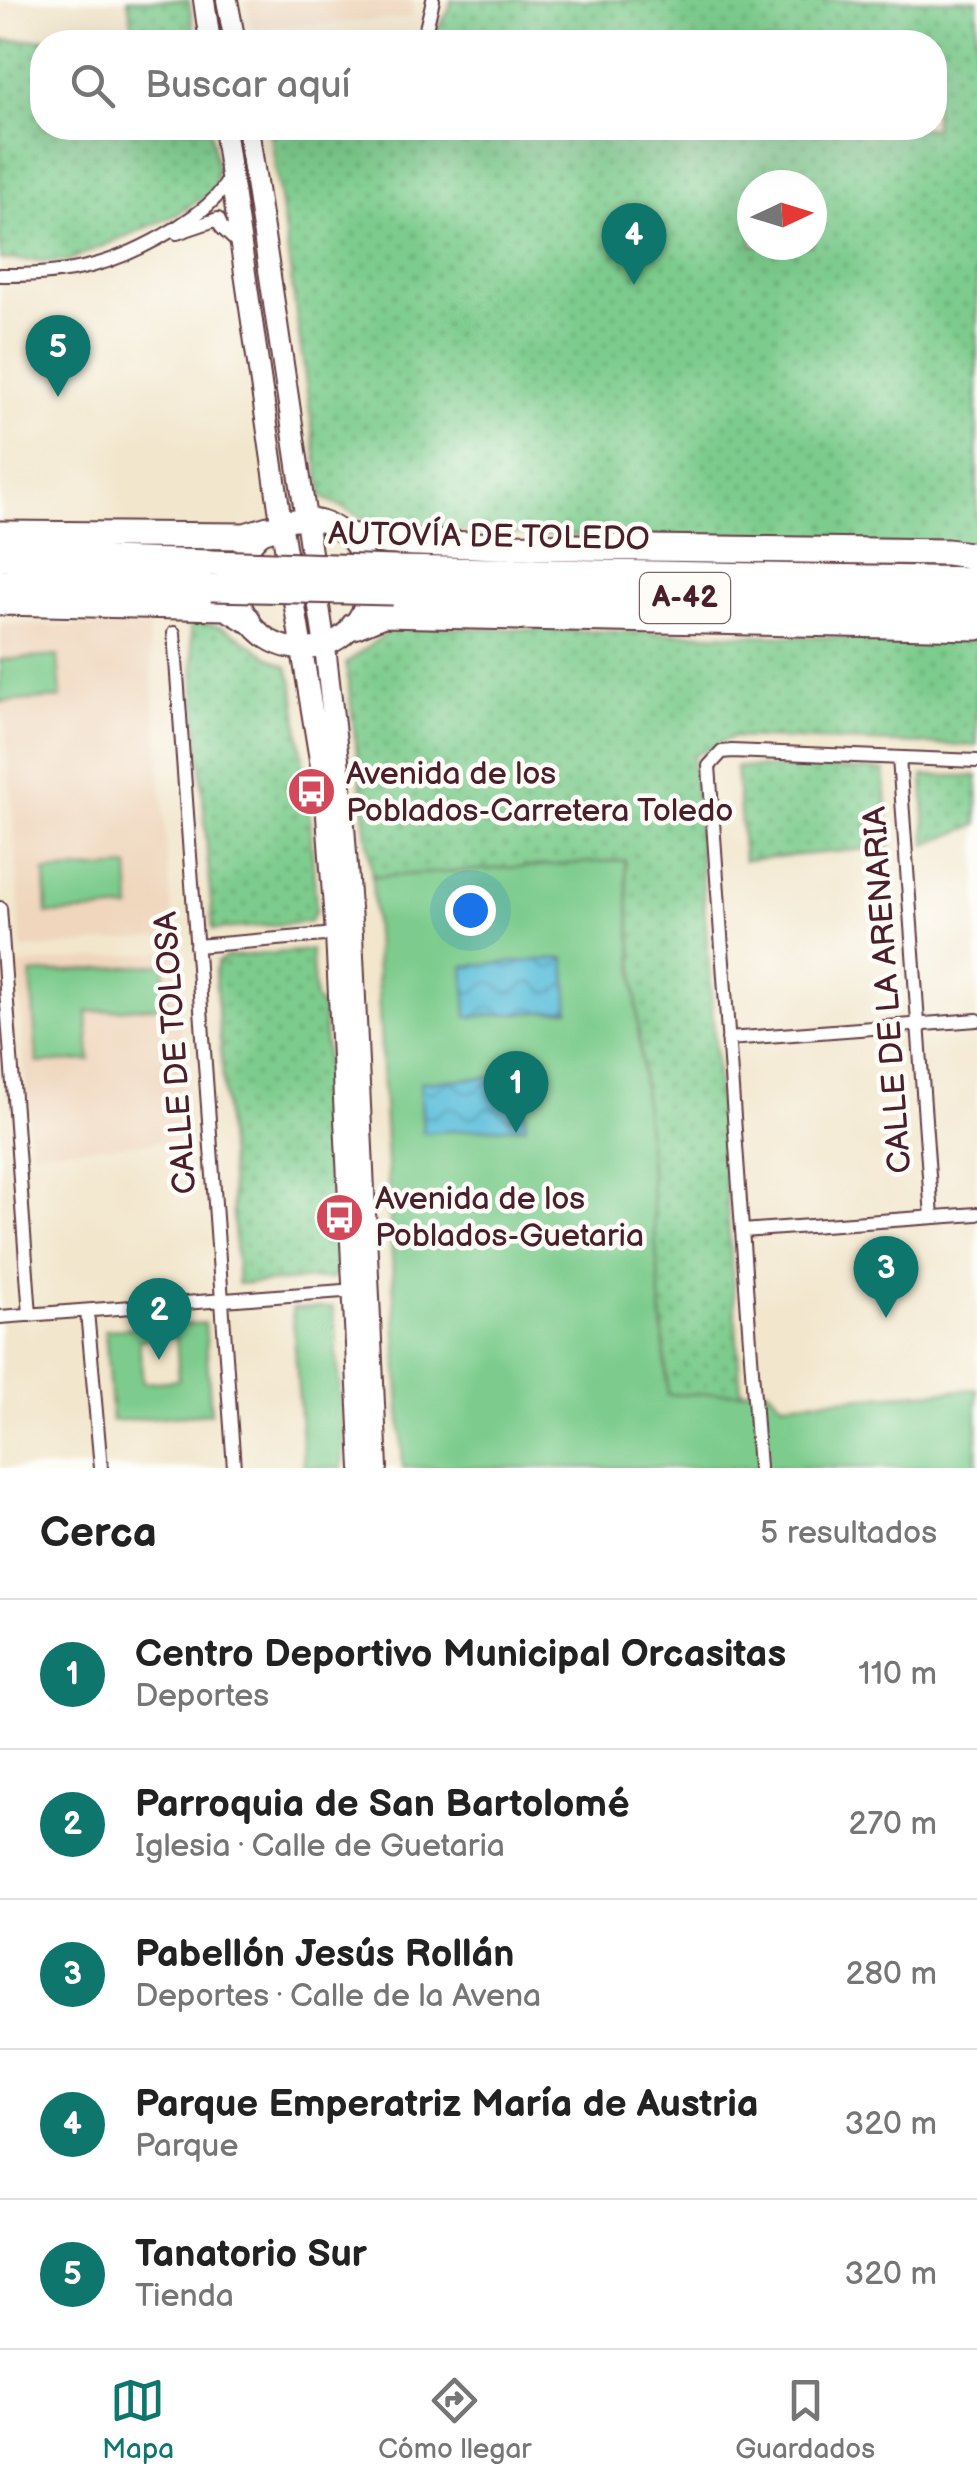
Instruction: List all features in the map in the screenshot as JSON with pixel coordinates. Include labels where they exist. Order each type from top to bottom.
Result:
[{"type":"highway","points":[[0,534],[244,536],[274,526]]},
{"type":"highway","points":[[350,536],[389,542],[502,546],[946,552],[977,556]]},
{"type":"highway","name":"AUTOVÍA DE TOLEDO","points":[[0,557],[211,576]]},
{"type":"highway","name":"AUTOVÍA DE TOLEDO","points":[[0,582],[211,576],[394,580],[977,604]]},
{"type":"highway","name":"AUTOVÍA DE TOLEDO","points":[[394,580],[977,580]]},
{"type":"highway","points":[[0,602],[226,606],[247,619]]},
{"type":"highway","points":[[354,626],[383,614],[977,627]]},
{"type":"main road","points":[[204,0],[208,30]]},
{"type":"main road","points":[[227,0],[233,30]]},
{"type":"main road","points":[[226,140],[274,526],[303,650],[324,790],[377,1468]]},
{"type":"main road","points":[[243,140],[258,204]]},
{"type":"main road","points":[[250,140],[324,646],[345,830],[362,1286],[362,1468]]},
{"type":"main road","points":[[305,519],[335,526],[350,536],[364,559],[368,588],[362,614],[354,626],[324,646],[303,650],[276,644],[255,629],[247,619],[237,587],[241,563],[251,544],[274,526],[305,519]]},
{"type":"street","points":[[426,30],[433,0]]},
{"type":"street","points":[[160,238],[222,195],[231,174]]},
{"type":"street","points":[[0,275],[60,274],[102,265],[160,238],[218,219],[242,246]]},
{"type":"street","name":"CALLE DE TOLOSA","points":[[174,633],[234,1468]]},
{"type":"street","points":[[760,1468],[709,766],[722,752],[732,751],[977,761]]},
{"type":"street","name":"CALLE DE LA ARENARIA","points":[[900,758],[932,1217]]},
{"type":"street","points":[[0,908],[5,1051],[30,1314]]},
{"type":"street","points":[[196,946],[336,934]]},
{"type":"street","points":[[728,1039],[977,1020]]},
{"type":"street","points":[[742,1231],[977,1214]]},
{"type":"street","points":[[0,1317],[222,1302],[362,1286]]},
{"type":"street","points":[[88,1311],[101,1468]]},
{"type":"shaded area","points":[[247,0],[414,0],[411,18],[252,29]]},
{"type":"shaded area","points":[[0,624],[148,627],[174,936],[22,949],[5,714],[0,714]]},
{"type":"shaded area","points":[[175,951],[189,1140],[31,1151],[18,965]]},
{"type":"green space","points":[[128,0],[189,0],[193,30],[133,30]]},
{"type":"green space","points":[[451,0],[977,0],[977,549],[383,529],[322,497],[272,140],[947,140],[947,30],[436,30],[449,11]]},
{"type":"green space","points":[[30,40],[30,140],[212,140],[217,170],[214,191],[176,215],[65,262],[0,259],[0,41]]},
{"type":"green space","points":[[190,622],[231,632],[287,667],[293,683],[310,818],[316,910],[309,922],[213,930]]},
{"type":"green space","points":[[396,626],[977,641],[977,746],[732,737],[693,756],[741,1392],[668,1395],[625,860],[372,877],[346,663]]},
{"type":"green space","points":[[58,656],[61,698],[0,702],[0,660]]},
{"type":"green space","points":[[736,767],[884,770],[890,847],[744,860]]},
{"type":"green space","points":[[923,776],[977,776],[977,825],[926,845]]},
{"type":"green space","points":[[625,860],[668,1395],[767,1389],[782,1403],[977,1389],[977,1468],[403,1468],[372,877]]},
{"type":"green space","points":[[129,867],[131,909],[47,914],[45,872]]},
{"type":"green space","points":[[311,950],[315,1000],[323,1008],[338,1271],[333,1278],[238,1284],[215,972],[218,962],[226,957]]},
{"type":"green space","points":[[164,964],[166,1006],[87,1012],[90,1060],[37,1063],[31,974]]},
{"type":"green space","points":[[333,1307],[344,1443],[342,1468],[304,1468],[292,1309]]},
{"type":"green space","points":[[205,1323],[211,1413],[112,1421],[105,1330],[151,1327],[152,1338],[139,1340],[143,1383],[179,1380],[176,1337],[165,1337],[164,1326]]},
{"type":"water","points":[[565,958],[569,1010],[467,1017],[464,966]]},
{"type":"water","points":[[522,1075],[526,1126],[423,1133],[420,1082]]},
{"type":"place","name":"Parque Emperatriz María de Austria","points":[[634,285]]},
{"type":"place","name":"Tanatorio Sur","points":[[58,397]]},
{"type":"place","name":"Avenida de los Poblados-Carretera Toledo","points":[[311,792]]},
{"type":"place","name":"Centro Deportivo Municipal Orcasitas","points":[[516,1133]]},
{"type":"place","name":"Avenida de los Poblados-Guetaria","points":[[340,1217]]},
{"type":"place","name":"Pabellón Jesús Rollán","points":[[886,1318]]},
{"type":"place","name":"Parroquia de San Bartolomé","points":[[159,1360]]}]
